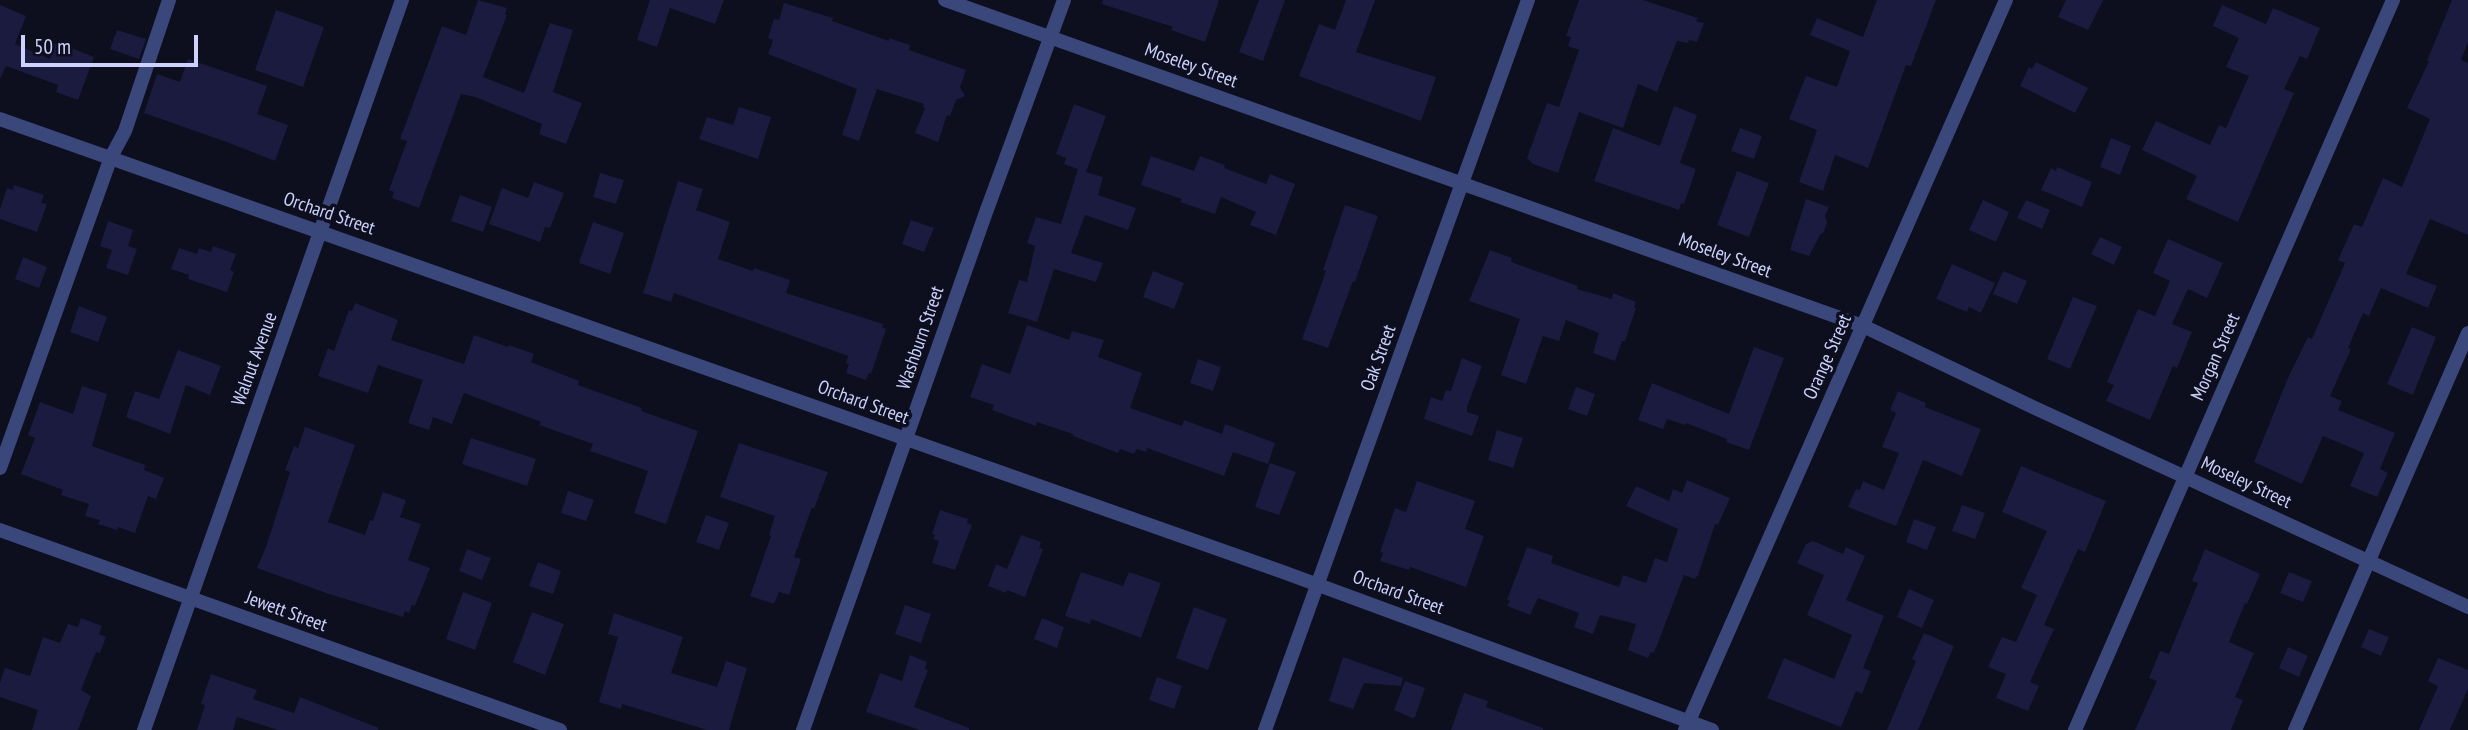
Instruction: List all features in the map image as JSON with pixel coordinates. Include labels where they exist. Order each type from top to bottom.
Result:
[{"type":"street","points":[[0,468],[111,157],[125,131],[169,0]]},
{"type":"street","name":"Walnut Avenue","points":[[144,730],[402,0]]},
{"type":"street","name":"Moseley Street","points":[[945,0],[1863,326],[2036,409],[2468,607]]},
{"type":"street","name":"Washburn Street","points":[[803,730],[1063,0]]},
{"type":"street","name":"Oak Street","points":[[1265,730],[1528,0]]},
{"type":"street","name":"Orange Street","points":[[1687,725],[2006,0]]},
{"type":"street","name":"Morgan Street","points":[[2075,730],[2393,0]]},
{"type":"street","name":"Orchard Street","points":[[0,118],[1318,584],[1687,725],[1712,730]]},
{"type":"street","points":[[2295,730],[2468,333]]},
{"type":"street","name":"Jewett Street","points":[[0,530],[560,730]]},
{"type":"building","points":[[478,0],[507,8],[507,15],[483,77],[524,93],[550,23],[573,30],[553,92],[582,103],[566,144],[539,134],[542,124],[461,94],[419,208],[392,198],[394,192],[389,190],[407,141],[400,139],[442,26],[466,35]]},
{"type":"building","points":[[650,0],[724,0],[715,24],[670,8],[657,47],[637,40]]},
{"type":"building","points":[[1103,0],[1219,0],[1205,42],[1171,30],[1173,27],[1102,4]]},
{"type":"building","points":[[1259,0],[1285,0],[1263,61],[1239,52]]},
{"type":"building","points":[[1346,0],[1375,0],[1356,52],[1436,77],[1421,121],[1299,76],[1319,24],[1335,30]]},
{"type":"building","points":[[1579,0],[1643,0],[1698,18],[1696,21],[1704,23],[1697,42],[1677,41],[1657,92],[1638,84],[1623,128],[1579,112],[1558,173],[1533,164],[1527,158],[1547,103],[1559,107],[1579,50],[1568,46],[1571,37],[1566,36]]},
{"type":"building","points":[[1877,0],[1936,0],[1911,66],[1906,65],[1868,168],[1835,155],[1823,191],[1799,182],[1817,130],[1789,119],[1806,76],[1837,87],[1850,51],[1810,35],[1817,18],[1863,37]]},
{"type":"building","points":[[2066,0],[2103,0],[2088,30],[2058,17]]},
{"type":"building","points":[[2452,0],[2468,0],[2468,42],[2461,60],[2468,63],[2468,235],[2430,219],[2406,274],[2437,286],[2428,308],[2381,288],[2369,316],[2363,313],[2348,348],[2351,349],[2330,396],[2342,401],[2338,410],[2395,433],[2380,469],[2388,473],[2377,497],[2350,486],[2364,453],[2323,436],[2302,484],[2254,462],[2288,378],[2308,337],[2312,339],[2345,263],[2338,260],[2354,224],[2362,227],[2383,178],[2402,187],[2430,119],[2407,108],[2429,61]]},
{"type":"building","points":[[784,3],[833,18],[832,21],[889,41],[889,38],[910,45],[909,50],[966,70],[960,87],[965,96],[956,100],[950,116],[947,115],[938,142],[915,133],[925,108],[924,104],[877,89],[859,141],[842,135],[857,89],[768,54],[773,40],[768,38],[774,19],[779,20]]},
{"type":"building","points":[[0,5],[26,16],[15,44],[50,59],[56,42],[94,57],[78,100],[56,92],[58,85],[6,66],[0,79]]},
{"type":"building","points":[[2222,5],[2266,24],[2273,8],[2320,28],[2307,59],[2300,56],[2284,89],[2294,93],[2238,222],[2186,199],[2197,176],[2142,150],[2156,121],[2210,145],[2219,125],[2226,128],[2249,76],[2226,67],[2239,38],[2213,26]]},
{"type":"building","points":[[276,10],[324,27],[303,87],[255,70]]},
{"type":"building","points":[[117,30],[146,39],[139,59],[110,49]]},
{"type":"building","points":[[188,59],[267,86],[257,114],[288,125],[275,161],[144,113],[157,74],[180,82]]},
{"type":"building","points":[[2036,62],[2088,88],[2075,113],[2020,86],[2029,67],[2032,69]]},
{"type":"building","points":[[1074,104],[1106,116],[1086,172],[1103,177],[1098,195],[1136,208],[1128,230],[1085,215],[1071,253],[1103,263],[1096,282],[1054,269],[1037,322],[1008,313],[1019,280],[1027,282],[1035,246],[1027,243],[1036,217],[1061,224],[1078,169],[1064,164],[1066,158],[1056,154]]},
{"type":"building","points":[[1674,106],[1697,115],[1680,163],[1696,169],[1684,204],[1681,203],[1679,210],[1594,181],[1613,128],[1660,146]]},
{"type":"building","points":[[739,107],[771,117],[758,159],[699,139],[707,117],[733,125]]},
{"type":"building","points":[[1740,128],[1762,136],[1754,159],[1731,151]]},
{"type":"building","points":[[2111,138],[2131,146],[2120,175],[2100,167]]},
{"type":"building","points":[[1151,156],[1194,171],[1200,156],[1266,184],[1270,174],[1295,184],[1276,235],[1250,225],[1256,212],[1221,197],[1215,214],[1141,185]]},
{"type":"building","points":[[2057,167],[2092,182],[2082,207],[2041,190],[2051,168],[2056,171]]},
{"type":"building","points":[[1737,171],[1769,183],[1749,237],[1717,225]]},
{"type":"building","points":[[600,173],[624,180],[616,204],[593,197]]},
{"type":"building","points":[[678,181],[703,189],[696,210],[730,222],[718,259],[790,280],[786,293],[883,324],[882,327],[886,329],[871,374],[869,373],[866,380],[846,373],[848,356],[674,293],[671,302],[643,293]]},
{"type":"building","points":[[534,182],[564,193],[550,228],[545,227],[540,242],[489,224],[502,188],[528,198]]},
{"type":"building","points":[[14,185],[44,195],[41,203],[47,204],[37,232],[0,219],[0,209],[7,188],[13,190]]},
{"type":"building","points":[[460,195],[492,207],[483,232],[451,221]]},
{"type":"building","points":[[1806,199],[1829,207],[1825,216],[1827,222],[1824,232],[1809,256],[1790,250]]},
{"type":"building","points":[[1983,200],[2009,212],[1996,242],[1969,230]]},
{"type":"building","points":[[2026,200],[2050,210],[2042,229],[2017,218]]},
{"type":"building","points":[[1345,205],[1378,216],[1328,348],[1302,339]]},
{"type":"building","points":[[911,220],[934,228],[924,252],[902,244]]},
{"type":"building","points":[[108,221],[133,230],[128,246],[137,249],[128,275],[106,268],[112,250],[100,246]]},
{"type":"building","points":[[593,222],[624,233],[610,274],[579,263]]},
{"type":"building","points":[[2100,237],[2122,247],[2114,265],[2091,254]]},
{"type":"building","points":[[2168,239],[2223,263],[2207,298],[2188,289],[2172,324],[2192,332],[2177,368],[2173,366],[2150,420],[2106,401],[2114,385],[2107,382],[2138,309],[2155,316],[2170,281],[2153,273]]},
{"type":"building","points":[[213,246],[236,254],[230,270],[234,272],[227,292],[188,279],[189,275],[171,269],[179,248],[197,254],[199,248],[211,252]]},
{"type":"building","points":[[1490,250],[1512,258],[1511,262],[1578,286],[1577,289],[1612,299],[1613,293],[1636,302],[1625,341],[1622,341],[1615,361],[1593,353],[1599,333],[1566,320],[1559,341],[1543,336],[1526,384],[1501,375],[1520,319],[1469,301]]},
{"type":"building","points":[[23,257],[47,267],[39,288],[15,279]]},
{"type":"building","points":[[1952,264],[1995,283],[1981,313],[1969,307],[1967,312],[1936,299]]},
{"type":"building","points":[[1153,271],[1184,283],[1174,309],[1143,297]]},
{"type":"building","points":[[2003,271],[2027,281],[2017,304],[1993,294]]},
{"type":"building","points":[[2073,297],[2097,306],[2070,369],[2047,359]]},
{"type":"building","points":[[355,303],[398,320],[391,340],[464,364],[474,335],[508,347],[509,345],[534,354],[531,362],[579,381],[578,385],[698,431],[666,524],[634,513],[648,471],[590,451],[593,444],[539,425],[541,422],[464,393],[452,424],[433,417],[429,430],[408,423],[423,380],[378,365],[368,393],[318,376],[328,348],[334,351],[349,310],[352,311]]},
{"type":"building","points":[[79,306],[107,317],[98,342],[70,332]]},
{"type":"building","points":[[1027,325],[1069,340],[1072,331],[1104,340],[1098,357],[1142,373],[1130,408],[1182,426],[1184,420],[1222,434],[1225,424],[1275,443],[1268,464],[1233,452],[1224,476],[1147,448],[1146,452],[1137,449],[1134,454],[1120,449],[1118,453],[1073,434],[1037,422],[1036,426],[992,410],[994,405],[970,397],[982,364],[1010,374]]},
{"type":"building","points":[[2412,327],[2436,337],[2413,395],[2387,384]]},
{"type":"building","points":[[1754,347],[1784,358],[1749,450],[1686,423],[1685,425],[1667,419],[1663,429],[1638,420],[1652,383],[1729,414]]},
{"type":"building","points":[[178,350],[221,366],[210,395],[186,385],[170,434],[126,417],[135,391],[159,399]]},
{"type":"building","points":[[1462,358],[1482,366],[1467,407],[1467,412],[1479,416],[1472,436],[1424,419],[1431,397],[1442,401],[1446,390],[1451,391]]},
{"type":"building","points":[[1198,359],[1221,367],[1213,391],[1190,383]]},
{"type":"building","points":[[82,386],[107,394],[92,446],[145,465],[144,470],[164,478],[156,499],[148,496],[135,533],[98,524],[100,520],[85,516],[89,504],[61,495],[63,490],[21,474],[35,438],[28,435],[40,402],[73,414]]},
{"type":"building","points":[[1576,387],[1595,394],[1587,416],[1568,409]]},
{"type":"building","points":[[1898,391],[1926,403],[1925,407],[1981,429],[1962,476],[1923,460],[1896,526],[1848,507],[1863,481],[1884,490],[1899,453],[1882,447],[1896,413],[1890,410]]},
{"type":"building","points":[[305,427],[355,445],[328,522],[365,535],[383,492],[406,500],[400,517],[421,524],[408,560],[430,568],[415,606],[412,605],[409,613],[405,611],[403,617],[257,568],[290,472],[285,470],[294,446],[298,448]]},
{"type":"building","points":[[1497,430],[1523,438],[1513,468],[1488,460]]},
{"type":"building","points":[[471,438],[536,459],[527,486],[462,464]]},
{"type":"building","points":[[739,443],[828,472],[794,557],[801,559],[789,595],[779,592],[774,604],[750,596],[771,536],[769,535],[775,516],[720,497]]},
{"type":"building","points":[[1270,463],[1296,472],[1279,515],[1255,507]]},
{"type":"building","points":[[2021,466],[2106,501],[2085,552],[2078,549],[2044,625],[2054,629],[2030,682],[2039,686],[2028,711],[1996,698],[2006,674],[1988,667],[2002,637],[2016,642],[2037,595],[2021,588],[2047,531],[2002,512]]},
{"type":"building","points":[[1687,480],[1730,498],[1718,525],[1715,524],[1698,575],[1695,579],[1684,575],[1654,653],[1651,652],[1648,658],[1628,650],[1636,624],[1600,615],[1593,634],[1574,627],[1579,613],[1538,598],[1530,615],[1507,606],[1527,547],[1553,556],[1551,563],[1619,587],[1623,575],[1646,583],[1655,558],[1667,562],[1678,529],[1626,506],[1636,486],[1669,501],[1673,489],[1682,493]]},
{"type":"building","points":[[1417,481],[1475,501],[1465,529],[1484,536],[1466,587],[1410,567],[1409,570],[1380,561],[1383,553],[1380,552],[1395,508],[1406,512]]},
{"type":"building","points":[[568,491],[594,500],[586,521],[561,513]]},
{"type":"building","points":[[1962,505],[1985,513],[1975,539],[1952,531]]},
{"type":"building","points":[[940,510],[968,519],[967,523],[972,525],[955,570],[932,563],[939,541],[933,539],[935,535],[932,534]]},
{"type":"building","points":[[706,515],[729,523],[719,550],[696,542]]},
{"type":"building","points":[[1914,519],[1936,527],[1927,550],[1906,542]]},
{"type":"building","points":[[1021,535],[1041,542],[1039,548],[1043,549],[1025,597],[988,586],[996,564],[1007,569]]},
{"type":"building","points":[[1813,541],[1843,554],[1846,547],[1865,556],[1846,600],[1884,616],[1863,668],[1871,671],[1862,694],[1856,691],[1841,727],[1767,698],[1784,658],[1834,679],[1852,635],[1807,615],[1824,575],[1797,563],[1806,544]]},
{"type":"building","points":[[467,549],[491,558],[482,580],[459,571]]},
{"type":"building","points":[[2205,549],[2260,574],[2229,642],[2254,653],[2235,697],[2243,700],[2231,730],[2135,730],[2157,681],[2149,678],[2160,651],[2169,654],[2198,583],[2192,581]]},
{"type":"building","points":[[538,562],[561,571],[553,594],[529,586]]},
{"type":"building","points":[[1081,572],[1123,586],[1129,572],[1161,583],[1141,638],[1091,619],[1090,624],[1065,616]]},
{"type":"building","points":[[2289,572],[2312,581],[2303,602],[2280,593]]},
{"type":"building","points":[[1909,589],[1934,600],[1922,628],[1897,617]]},
{"type":"building","points":[[463,592],[492,603],[475,650],[446,639]]},
{"type":"building","points":[[905,605],[931,614],[921,643],[895,634]]},
{"type":"building","points":[[1194,607],[1227,619],[1208,670],[1176,658]]},
{"type":"building","points":[[532,612],[564,624],[545,675],[513,662]]},
{"type":"building","points":[[614,613],[683,637],[671,673],[717,687],[726,661],[747,668],[729,730],[707,730],[622,704],[621,709],[599,702],[618,637],[608,634]]},
{"type":"building","points":[[81,618],[102,626],[99,634],[106,637],[100,653],[96,652],[81,690],[91,696],[78,730],[32,730],[38,710],[0,697],[0,683],[5,668],[30,676],[43,637],[60,643],[68,624],[78,627]]},
{"type":"building","points":[[1042,618],[1064,627],[1057,648],[1034,639]]},
{"type":"building","points":[[2369,629],[2389,637],[2381,656],[2361,647]]},
{"type":"building","points":[[1924,633],[1954,646],[1918,730],[1887,730],[1916,661],[1912,659]]},
{"type":"building","points":[[2288,647],[2308,656],[2299,677],[2279,668]]},
{"type":"building","points":[[910,655],[927,662],[925,669],[928,670],[914,707],[969,730],[920,730],[866,712],[880,673],[902,681]]},
{"type":"building","points":[[1343,657],[1403,678],[1401,686],[1364,683],[1353,709],[1329,701]]},
{"type":"building","points":[[2438,658],[2468,670],[2468,689],[2450,730],[2419,730],[2438,686],[2428,681]]},
{"type":"building","points":[[211,674],[257,690],[253,699],[294,713],[300,697],[379,728],[278,730],[237,717],[233,730],[197,730],[205,705],[201,704]]},
{"type":"building","points":[[1157,677],[1182,686],[1174,709],[1149,700]]},
{"type":"building","points":[[1405,681],[1425,688],[1415,717],[1412,718],[1394,710]]},
{"type":"building","points":[[1464,693],[1488,701],[1486,707],[1543,730],[1451,730]]}]
